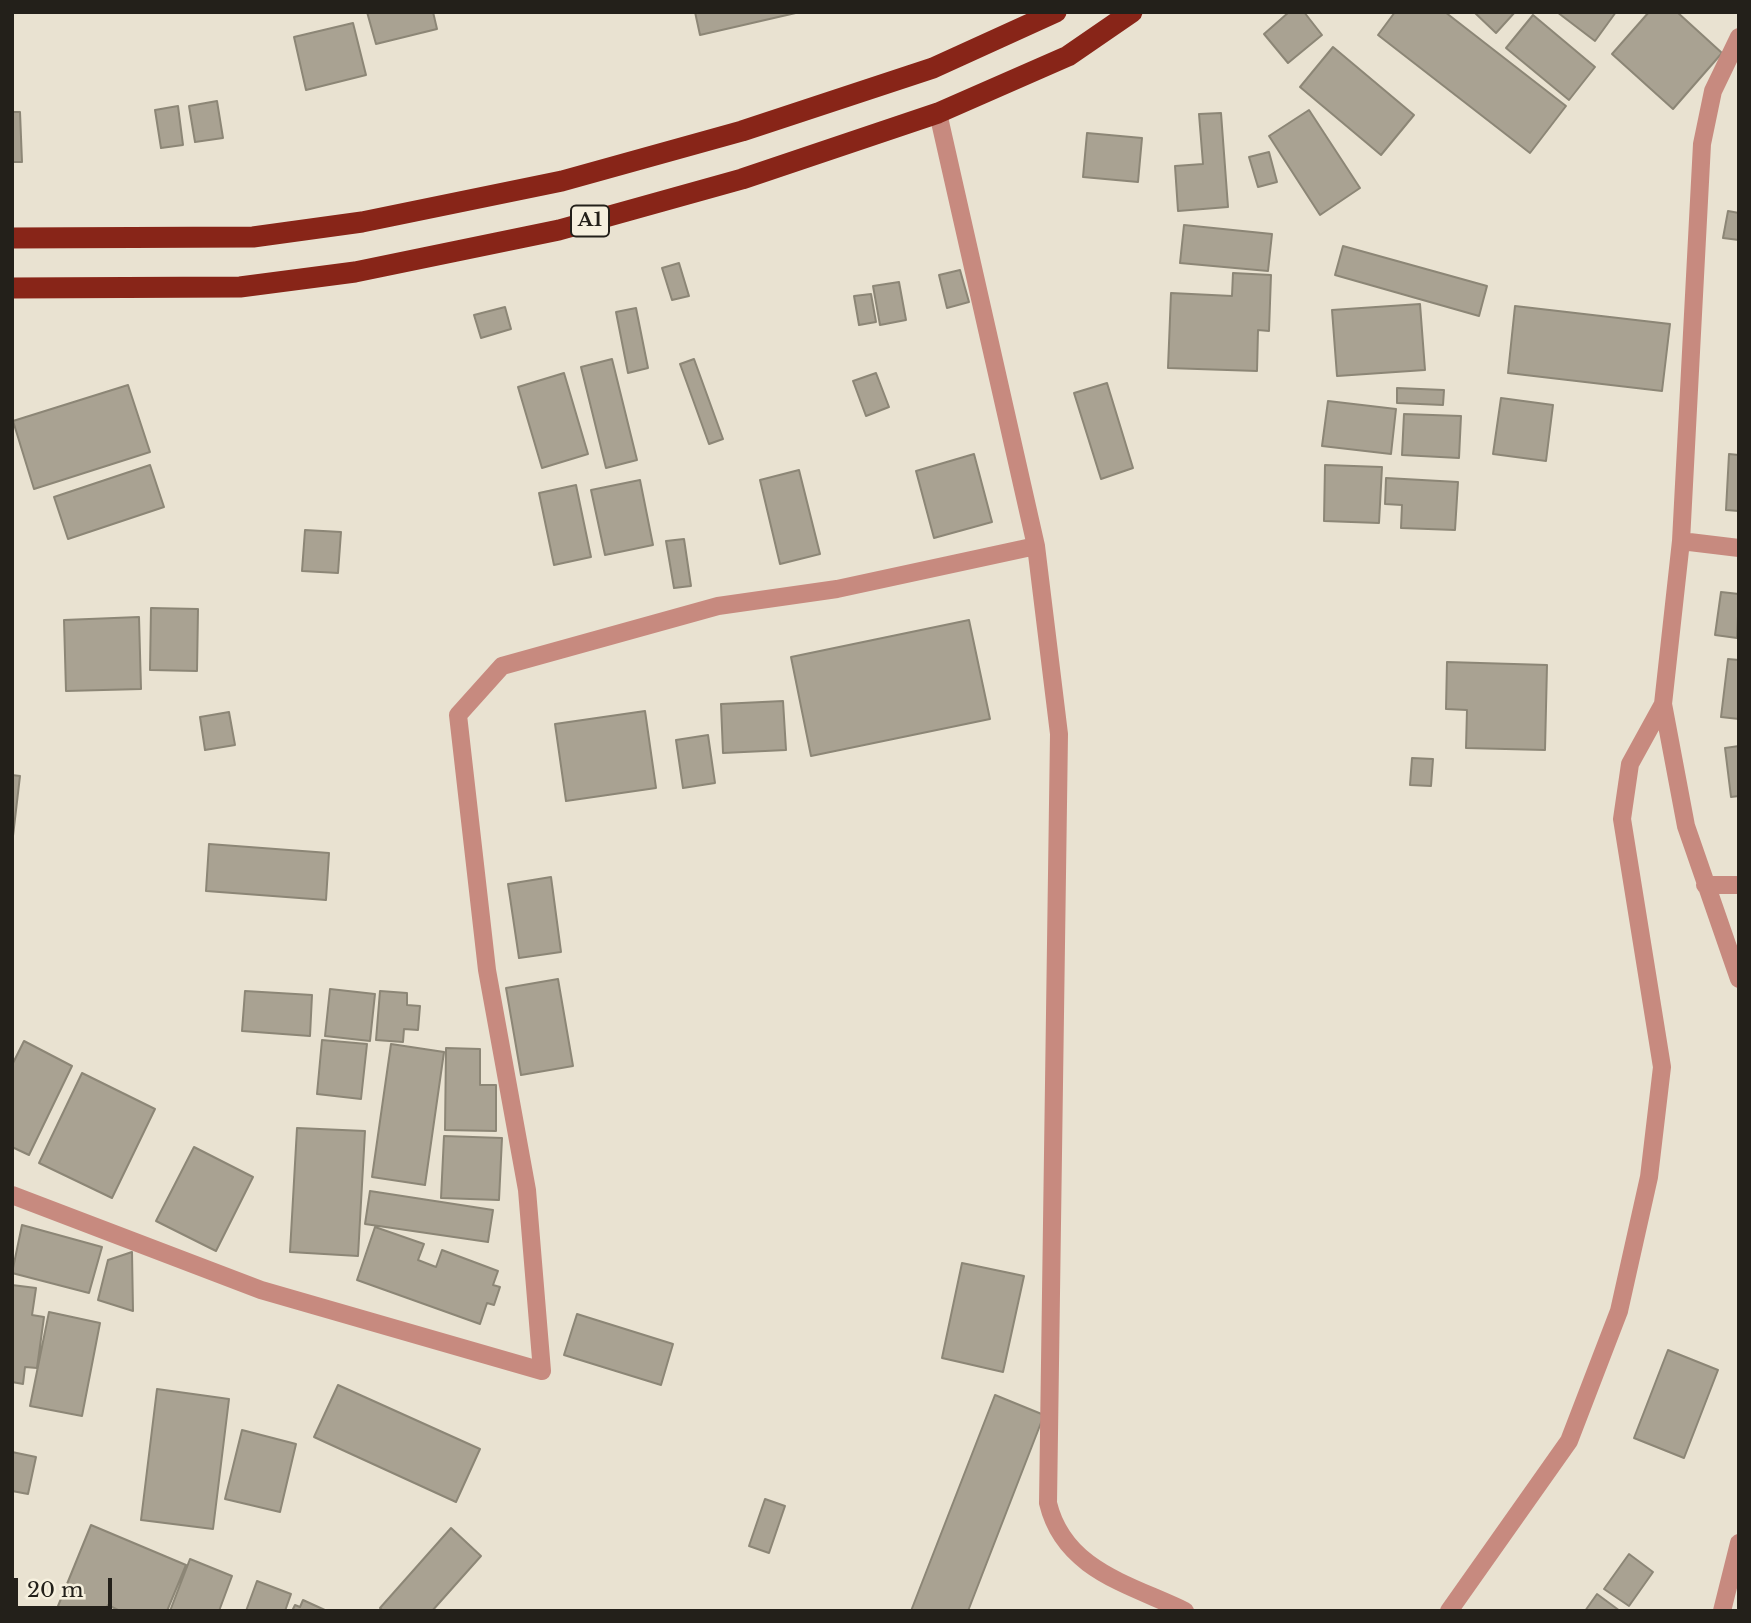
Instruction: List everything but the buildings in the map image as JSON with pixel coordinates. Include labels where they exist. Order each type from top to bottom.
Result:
[{"type":"highway","name":"A1","points":[[12,238],[253,237],[362,222],[562,181],[742,131],[933,68],[1056,12]]},
{"type":"highway","name":"A1","points":[[12,288],[240,287],[355,272],[559,230],[742,179],[939,113],[1068,56],[1132,12]]},
{"type":"street","points":[[1739,37],[1713,91],[1702,144],[1681,541],[1663,704],[1686,826],[1739,979]]},
{"type":"street","points":[[939,113],[1037,546],[1059,734],[1048,1503],[1054,1526],[1064,1542],[1086,1564],[1185,1611]]},
{"type":"street","points":[[1681,541],[1739,548]]},
{"type":"street","points":[[12,1195],[261,1290],[542,1371],[527,1190],[487,970],[458,715],[502,666],[718,607],[837,589],[1037,546]]},
{"type":"street","points":[[1449,1611],[1569,1441],[1619,1311],[1649,1177],[1662,1067],[1622,819],[1630,764],[1663,704]]},
{"type":"street","points":[[1705,885],[1739,885]]},
{"type":"street","points":[[1722,1611],[1739,1543]]}]
